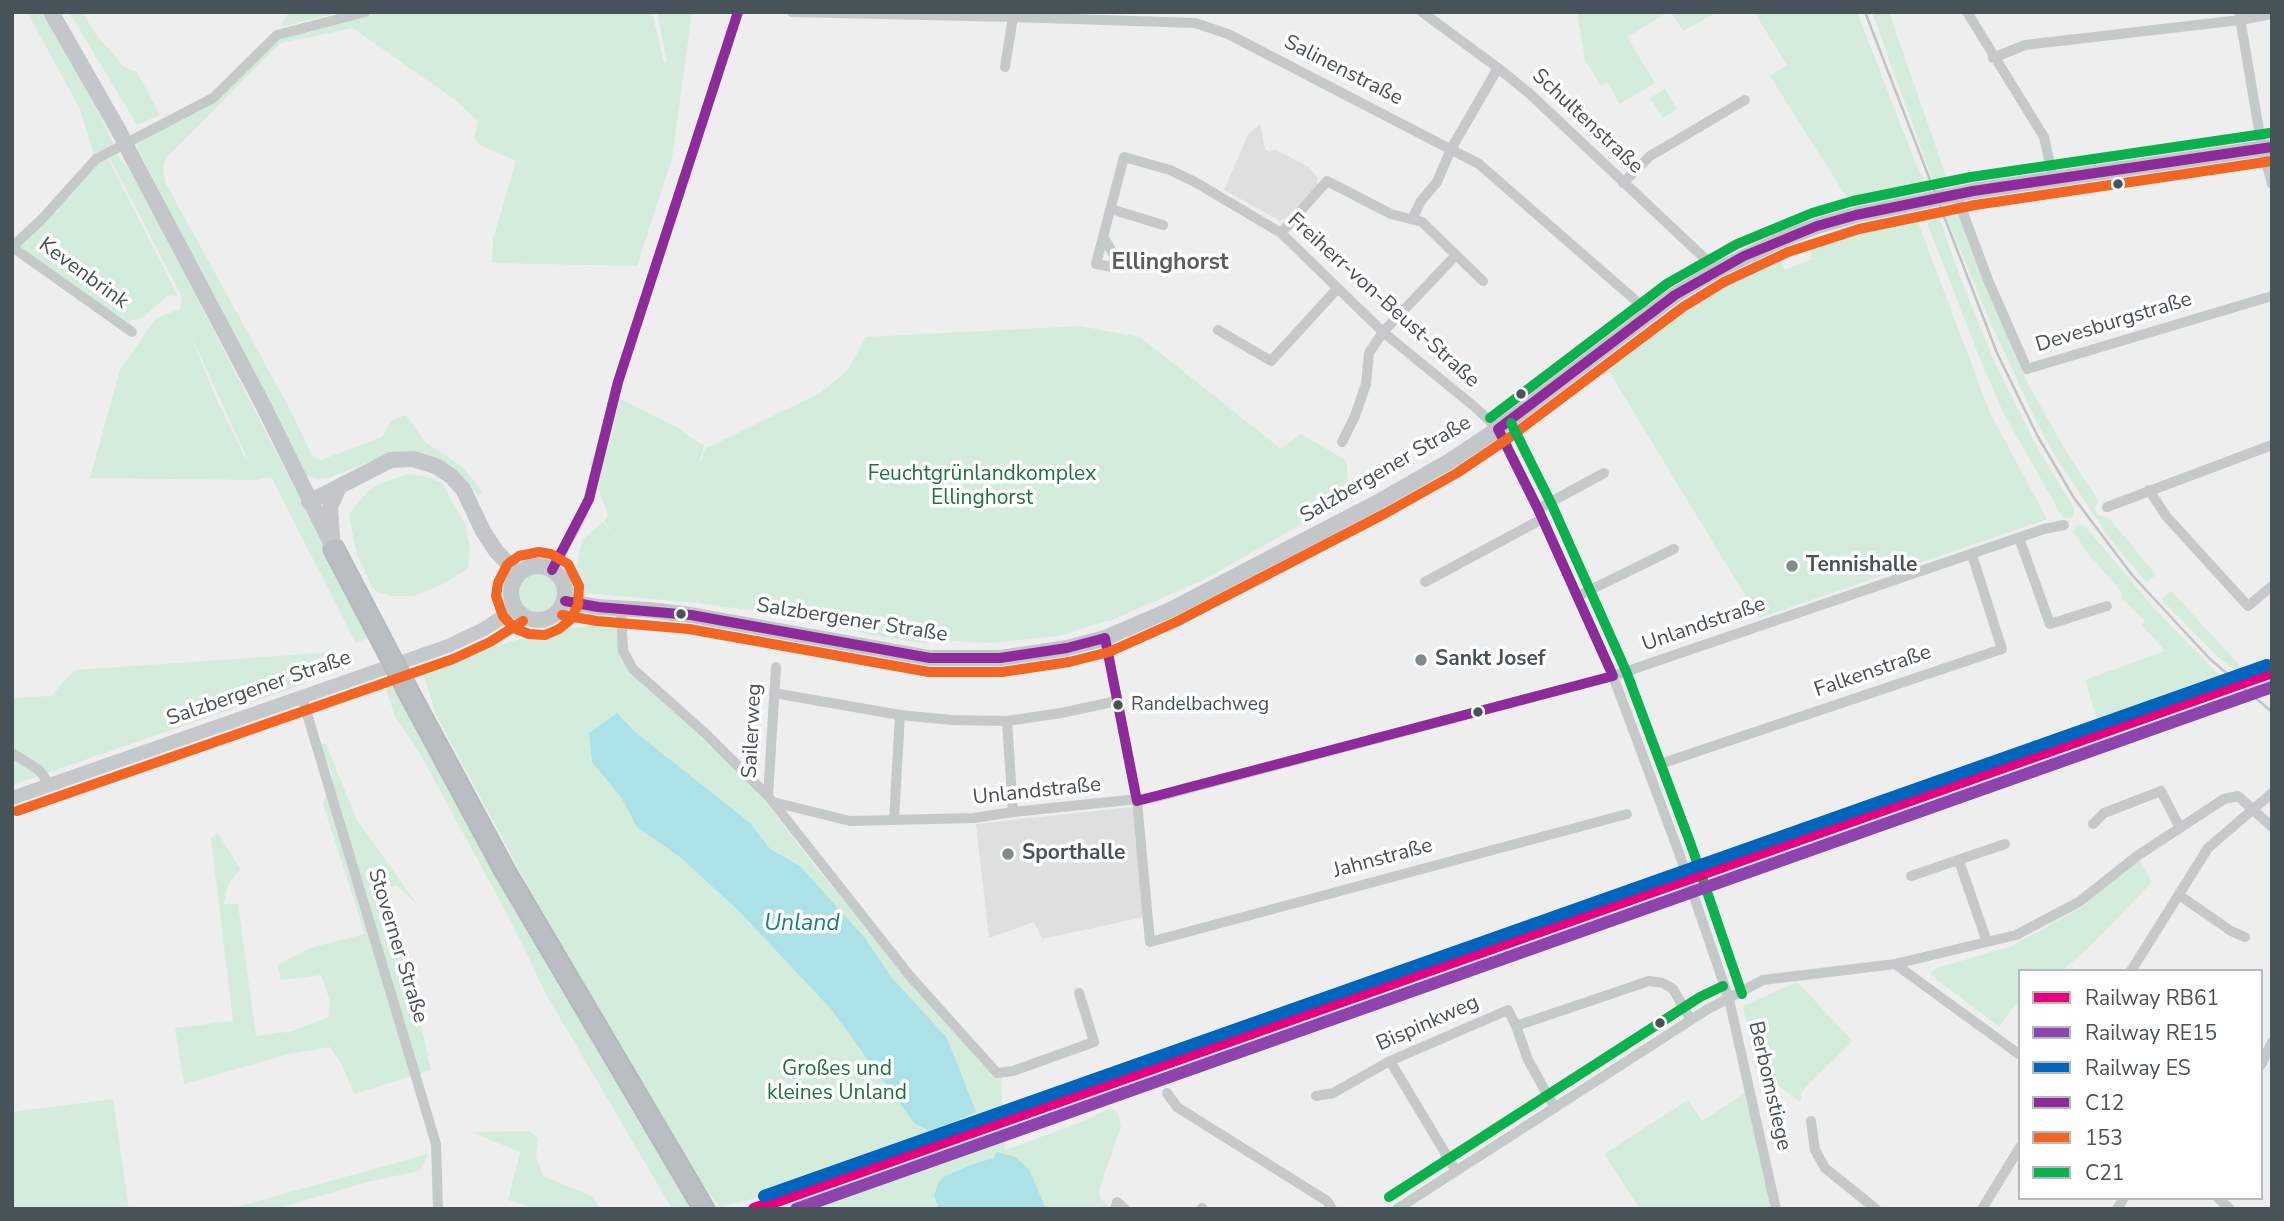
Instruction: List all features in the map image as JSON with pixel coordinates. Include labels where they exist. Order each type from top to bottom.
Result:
[{"type":"highway","points":[[334,548],[518,894],[702,1205]]},
{"type":"main road","points":[[51,12],[119,131],[262,403],[334,548]]},
{"type":"main road","name":"Salzbergener Straße","points":[[565,601],[598,607],[691,614],[930,658],[1000,658],[1067,648],[1105,638],[1170,610],[1380,501],[1450,461],[1498,429],[1650,313],[1717,270],[1773,243],[1856,215],[1956,194],[2267,148]]},
{"type":"main road","points":[[309,502],[391,460],[413,459],[436,466],[451,476],[463,489],[496,551],[518,574]]},
{"type":"main road","points":[[334,548],[330,507],[339,486]]},
{"type":"main road","points":[[531,567],[552,570],[565,586],[565,601],[552,617],[542,621],[523,617],[515,609],[510,595],[514,580],[518,574],[531,567]]},
{"type":"main road","name":"Salzbergener Straße","points":[[12,798],[448,646],[484,629],[515,609]]},
{"type":"street","points":[[12,247],[43,219],[96,159],[212,99],[277,35],[365,12]]},
{"type":"street","points":[[552,570],[589,499],[618,382],[738,12]]},
{"type":"street","name":"Salinenstraße","points":[[792,12],[1195,23],[1228,34],[1479,164],[1650,313]]},
{"type":"street","name":"Schultenstraße","points":[[1422,12],[1530,94],[1717,270]]},
{"type":"street","points":[[1967,12],[2044,137],[2053,178]]},
{"type":"street","points":[[1993,58],[2025,46],[2239,16],[2272,14]]},
{"type":"street","points":[[2239,16],[2272,184]]},
{"type":"street","points":[[1005,66],[1013,17]]},
{"type":"street","points":[[1412,219],[1421,201],[1437,181],[1451,149],[1499,68]]},
{"type":"street","points":[[1623,183],[1650,156],[1745,100]]},
{"type":"street","name":"Freiherr-von-Beust-Straße","points":[[1111,209],[1124,157],[1170,170],[1195,182],[1281,233],[1383,332],[1498,429]]},
{"type":"street","points":[[1281,233],[1327,181],[1391,214],[1423,222],[1483,281]]},
{"type":"street","name":"Devesburgstraße","points":[[1956,194],[1988,280],[2027,369],[2272,296]]},
{"type":"street","points":[[1103,236],[1111,209],[1163,225]]},
{"type":"street","name":"Kevenbrink","points":[[12,247],[132,332]]},
{"type":"street","points":[[1342,442],[1366,384],[1369,353],[1383,332],[1457,255]]},
{"type":"street","points":[[1218,330],[1271,362],[1337,289]]},
{"type":"street","name":"Berbomstiege","points":[[1498,429],[1540,514],[1613,676],[1678,850],[1729,999],[1776,1209]]},
{"type":"street","points":[[2107,507],[2272,445]]},
{"type":"street","points":[[1425,582],[1604,473]]},
{"type":"street","points":[[2149,490],[2166,516],[2248,606],[2272,586]]},
{"type":"street","name":"Unlandstraße","points":[[771,799],[850,821],[974,818],[1137,801],[1613,676],[2064,524]]},
{"type":"street","points":[[2018,538],[2050,624],[2107,606]]},
{"type":"street","points":[[1578,596],[1674,549]]},
{"type":"street","name":"Falkenstraße","points":[[1663,763],[2002,649],[1972,555]]},
{"type":"street","points":[[621,609],[623,651],[633,668],[706,734],[771,799],[910,976],[997,1073],[1013,1071],[1094,1042],[1079,993]]},
{"type":"street","points":[[1105,638],[1137,801]]},
{"type":"street","name":"Sailerweg","points":[[771,799],[776,667]]},
{"type":"street","points":[[774,693],[900,715],[952,720],[1007,721],[1117,701]]},
{"type":"street","name":"Stoverner Straße","points":[[302,697],[436,1144],[438,1209]]},
{"type":"street","points":[[894,820],[900,715]]},
{"type":"street","points":[[1007,721],[1013,812]]},
{"type":"street","points":[[12,753],[39,770],[50,785]]},
{"type":"street","points":[[2093,824],[2104,814],[2161,791],[2179,828]]},
{"type":"street","points":[[2132,969],[2208,848],[2272,793]]},
{"type":"street","points":[[1397,1209],[1691,1020],[1763,980],[1895,964],[2016,935],[2080,902],[2137,856],[2224,799],[2238,796],[2272,827]]},
{"type":"street","name":"Jahnstraße","points":[[1137,801],[1150,942],[1627,814]]},
{"type":"street","points":[[1911,876],[2005,844]]},
{"type":"street","points":[[1959,861],[1987,942]]},
{"type":"street","points":[[2179,895],[2231,931],[2245,937]]},
{"type":"street","points":[[1895,964],[2018,1054]]},
{"type":"street","points":[[1555,1108],[1528,1060],[1516,1026],[1649,981],[1663,983],[1672,989],[1691,1020]]},
{"type":"street","name":"Bispinkweg","points":[[1316,1096],[1333,1093],[1390,1061],[1508,1010],[1516,1026]]},
{"type":"street","points":[[2263,1061],[2272,1042]]},
{"type":"street","points":[[1390,1061],[1456,1171]]},
{"type":"street","points":[[1167,1093],[1177,1107],[1327,1201],[1332,1209]]},
{"type":"street","points":[[1811,1121],[1815,1150],[1825,1168],[1876,1209]]},
{"type":"street","points":[[1982,1209],[2018,1150]]},
{"type":"shaded area","points":[[1260,123],[1265,149],[1270,152],[1274,149],[1309,167],[1317,177],[1314,190],[1280,221],[1224,190],[1248,135]]},
{"type":"shaded area","points":[[1132,807],[1144,917],[1042,939],[1034,922],[989,938],[976,824]]},
{"type":"green space","points":[[27,12],[44,12],[114,143],[94,155],[80,109]]},
{"type":"green space","points":[[69,12],[82,12],[95,33],[124,67],[137,72],[160,115],[137,125]]},
{"type":"green space","points":[[289,12],[342,12],[280,27]]},
{"type":"green space","points":[[384,12],[652,12],[664,63],[667,62],[657,12],[692,12],[672,158],[637,266],[492,263],[493,239],[516,161],[480,145],[474,138],[478,121],[455,100],[353,28],[281,43],[167,157],[163,166],[165,182],[292,413],[312,456],[321,460],[382,437],[392,420],[406,415],[425,442],[461,466],[483,493],[478,496],[456,471],[383,456],[329,478],[316,479],[307,475],[298,465],[136,145],[222,93],[281,36]]},
{"type":"green space","points":[[1577,12],[1668,12],[1627,37],[1655,83],[1620,104],[1607,82],[1601,86],[1585,60]]},
{"type":"green space","points":[[1671,12],[1718,12],[1683,31]]},
{"type":"green space","points":[[1754,12],[1857,12],[1915,162],[1929,189],[1920,189],[1915,184],[1911,186],[1906,182],[1912,198],[1854,209],[1770,76],[1787,65]]},
{"type":"green space","points":[[1872,12],[1889,12],[1948,182],[1940,188],[1936,189]]},
{"type":"green space","points":[[1665,89],[1677,109],[1663,118],[1650,98]]},
{"type":"green space","points":[[117,155],[131,172],[371,637],[356,643],[271,477],[257,480],[90,478],[120,370],[156,318],[180,309],[182,297],[110,158]],"holes":[[[188,329],[247,458],[218,403]]]},
{"type":"green space","points":[[107,157],[178,296],[168,295],[144,317],[125,322],[19,248],[82,176]]},
{"type":"green space","points":[[1954,208],[2028,384],[2067,453],[2099,501],[2094,509],[2098,515],[2109,518],[2156,575],[2146,582],[2110,539],[2057,459],[2036,421],[1948,221],[1944,210]]},
{"type":"green space","points":[[1937,212],[1995,363],[2038,449],[2074,508],[2073,518],[2063,518],[2004,414],[1928,225],[1927,216]]},
{"type":"green space","points":[[1916,217],[1990,413],[2047,519],[1759,618],[1605,365],[1695,299],[1778,256],[1785,270],[1812,259],[1809,244]]},
{"type":"green space","name":"Feuchtgrünlandkomplex Ellinghorst","points":[[1080,326],[1140,337],[1281,449],[1301,434],[1347,461],[1348,498],[1203,580],[1108,622],[1058,636],[991,643],[927,640],[927,644],[872,635],[771,611],[697,603],[696,599],[696,603],[586,593],[576,572],[582,540],[603,522],[615,536],[604,521],[608,515],[589,463],[597,449],[612,437],[619,398],[675,426],[704,446],[701,462],[705,449],[820,393],[848,370],[866,337]]},
{"type":"green space","points":[[408,474],[441,482],[465,524],[470,548],[468,567],[443,584],[414,596],[392,596],[372,587],[356,552],[349,514],[369,490]]},
{"type":"green space","points":[[2078,524],[2086,527],[2153,607],[2225,681],[2098,722],[2085,680],[2165,651],[2142,625],[2144,620],[2121,598],[2122,593],[2073,532]]},
{"type":"green space","points":[[538,571],[553,578],[560,593],[553,608],[538,615],[523,608],[516,593],[523,578]]},
{"type":"green space","points":[[2171,591],[2245,671],[2239,674],[2217,656],[2161,599]]},
{"type":"green space","name":"Großes und kleines Unland","points":[[617,623],[621,660],[636,678],[739,771],[818,870],[981,1064],[1001,1077],[1005,1150],[1111,1108],[1117,1112],[1121,1126],[1099,1190],[1100,1198],[1111,1209],[765,1209],[760,1197],[720,1207],[698,1180],[592,1005],[436,715],[422,669],[553,630]]},
{"type":"green space","points":[[337,652],[343,662],[307,674],[305,684],[12,785],[12,698],[51,696],[74,670]]},
{"type":"green space","points":[[396,682],[693,1204],[682,1209],[670,1209],[546,994],[513,925],[418,750],[395,717],[385,685]]},
{"type":"green space","points":[[321,744],[326,744],[357,820],[419,907],[397,885],[376,890],[412,984],[431,1070],[354,1094],[342,1065],[330,1047],[289,1054],[184,1084],[175,1028],[233,1021],[211,838],[218,833],[240,869],[228,884],[224,904],[238,904],[256,1036],[293,1031],[329,1017],[330,1001],[321,975],[281,980],[277,965],[313,947],[365,934],[323,804],[333,777]]},
{"type":"green space","points":[[2139,860],[2152,882],[2064,969],[2018,969],[2018,1006],[2016,1004],[1999,1027],[1930,974],[1936,968],[2010,947],[2081,908]]},
{"type":"green space","points":[[1797,982],[1853,1041],[1802,1091],[1800,1102],[1755,1068],[1743,1006]]},
{"type":"green space","points":[[1745,1093],[1772,1209],[1640,1209],[1604,1154],[1688,1100],[1702,1121]]},
{"type":"green space","points":[[113,1099],[129,1209],[12,1209],[12,1112]]},
{"type":"green space","points":[[529,1131],[538,1138],[536,1157],[543,1176],[594,1197],[599,1209],[538,1209],[508,1200],[520,1152],[471,1132]]},
{"type":"green space","points":[[428,1154],[419,1171],[367,1182],[276,1209],[229,1209]]},
{"type":"water","name":"Unland","points":[[617,713],[635,732],[750,823],[770,849],[800,866],[864,937],[891,977],[947,1038],[976,1112],[931,1132],[914,1123],[831,1009],[739,911],[680,857],[637,827],[621,797],[592,762],[589,733]]},
{"type":"water","points":[[996,1152],[1015,1157],[1029,1169],[1046,1209],[939,1209],[934,1195],[943,1177],[994,1158]]},
{"type":"railway","points":[[1865,12],[1997,353],[2037,435],[2074,498],[2132,575],[2210,659],[2272,712]]},
{"type":"rail line","name":"ES","points":[[764,1196],[2267,665]]},
{"type":"rail line","name":"RB61","points":[[754,1209],[2272,672]]},
{"type":"rail line","name":"RE15","points":[[796,1209],[2272,687]]},
{"type":"transit line","name":"C12","points":[[552,570],[589,499],[618,382],[738,12]]},
{"type":"transit line","name":"C21","points":[[1490,418],[1668,283],[1737,244],[1812,213],[1853,201],[1971,177],[2270,133]]},
{"type":"transit line","name":"C12","points":[[1498,429],[1675,295],[1744,256],[1817,226],[1856,215],[1973,191],[2272,147]]},
{"type":"transit line","name":"153","points":[[562,615],[597,621],[689,629],[929,672],[1002,672],[1069,662],[1109,652],[1176,622],[1457,473],[1506,440],[1683,307],[1724,282],[1788,252],[1859,229],[1975,205],[2272,161]]},
{"type":"transit line","name":"C21","points":[[1511,423],[1551,503],[1626,671],[1691,845],[1742,994]]},
{"type":"transit line","name":"C12","points":[[1498,429],[1538,509],[1613,676]]},
{"type":"transit line","name":"153","points":[[507,565],[498,583],[496,596],[503,616],[514,628],[529,634],[545,635],[570,620],[578,605],[579,586],[568,564],[551,554],[539,552],[519,556],[509,563]]},
{"type":"transit line","name":"C12","points":[[565,601],[598,607],[691,615],[930,658],[1000,658],[1067,648],[1105,638]]},
{"type":"transit line","name":"153","points":[[17,811],[453,659],[490,642],[523,621]]},
{"type":"transit line","name":"C12","points":[[1105,638],[1137,801]]},
{"type":"transit line","name":"C12","points":[[1137,801],[1613,676]]},
{"type":"transit line","name":"C21","points":[[1389,1197],[1700,997],[1723,986]]},
{"type":"place","name":"Tennishalle","points":[[1792,566]]},
{"type":"place","name":"Sankt Josef","points":[[1421,660]]},
{"type":"place","name":"Randelbachweg","points":[[1118,705]]},
{"type":"place","name":"Sporthalle","points":[[1008,854]]},
{"type":"district","name":"Ellinghorst","points":[[1170,263]]}]
